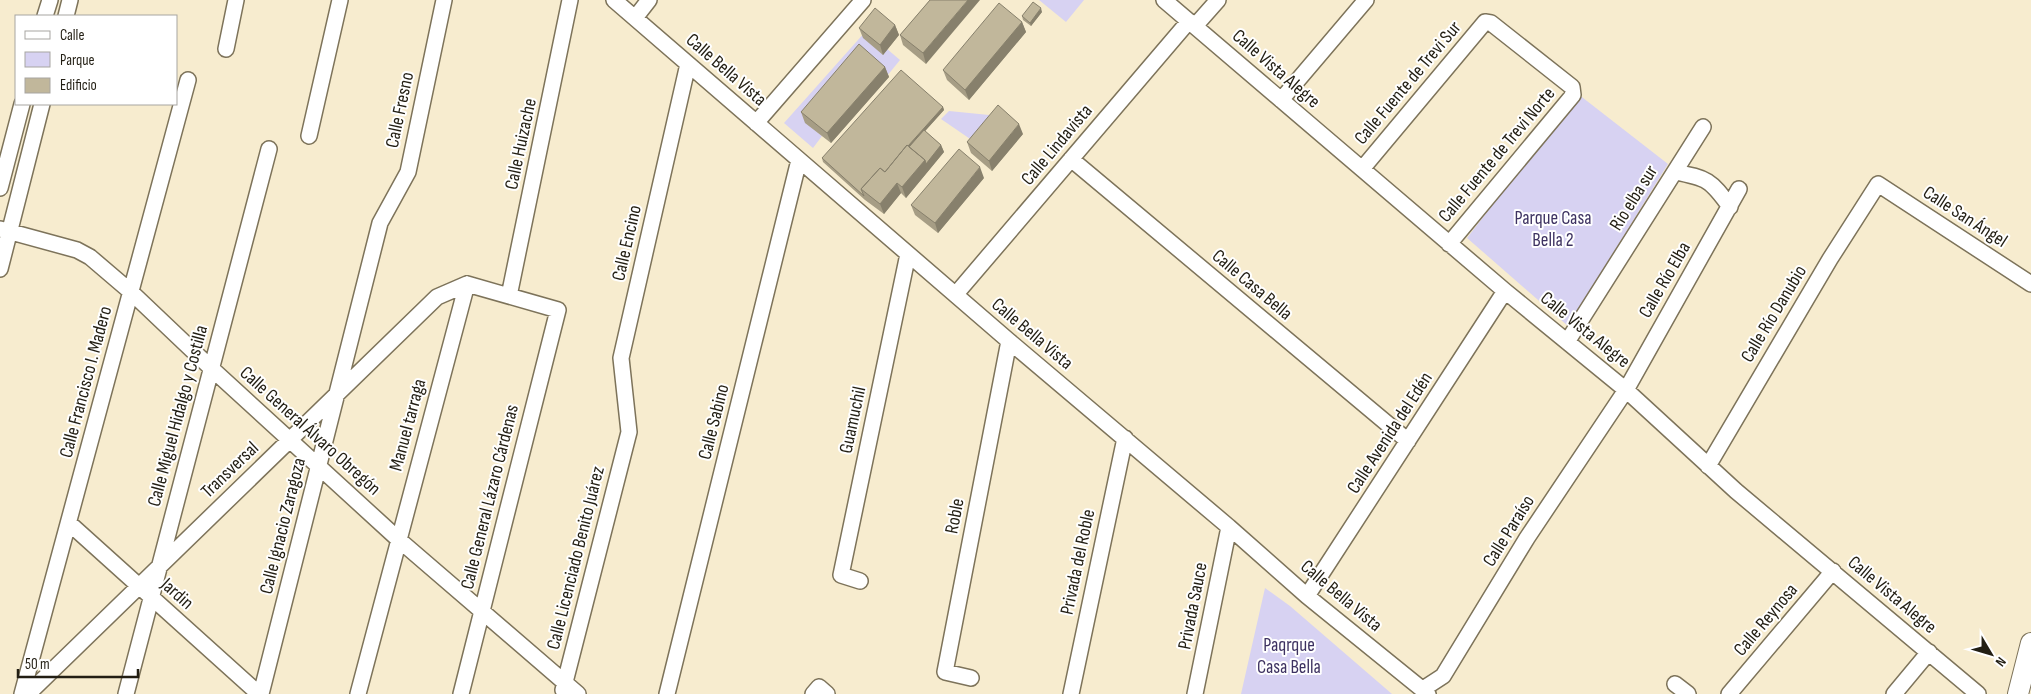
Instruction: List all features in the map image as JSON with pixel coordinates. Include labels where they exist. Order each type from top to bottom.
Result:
[{"type":"main road","points":[[2018,694],[2031,643]]},
{"type":"street","points":[[45,15],[50,0]]},
{"type":"street","points":[[66,15],[70,0]]},
{"type":"street","points":[[226,49],[236,0]]},
{"type":"street","points":[[310,136],[340,0]]},
{"type":"street","name":"Calle Fresno","points":[[380,223],[408,172],[444,0]]},
{"type":"street","name":"Calle Huizache","points":[[509,296],[570,0]]},
{"type":"street","name":"Calle Bella Vista","points":[[614,0],[1009,341],[1229,526],[1307,596],[1424,692]]},
{"type":"street","points":[[635,18],[649,0]]},
{"type":"street","points":[[756,123],[863,0]]},
{"type":"street","name":"Calle Vista Alegre","points":[[1164,0],[1505,292],[1626,390],[1708,466],[1978,694]]},
{"type":"street","name":"Calle Lindavista","points":[[956,294],[1070,159],[1192,24],[1218,0]]},
{"type":"street","points":[[1281,100],[1366,0]]},
{"type":"street","name":"Calle Fuente de Trevi Norte","points":[[1449,244],[1573,94],[1572,87],[1491,23],[1485,22]]},
{"type":"street","name":"Calle Fuente de Trevi Sur","points":[[1362,169],[1485,22]]},
{"type":"street","name":"Calle Encino","points":[[629,432],[620,358],[688,64]]},
{"type":"street","name":"Calle Francisco I. Madero","points":[[22,694],[188,80]]},
{"type":"street","points":[[0,188],[22,105]]},
{"type":"street","points":[[0,268],[4,231],[42,105]]},
{"type":"street","name":"Rio elba sur","points":[[1567,342],[1703,126]]},
{"type":"street","name":"Calle Miguel Hidalgo y Costilla","points":[[126,694],[269,149]]},
{"type":"street","name":"Calle Casa Bella","points":[[1070,159],[1408,441]]},
{"type":"street","name":"Calle Sabino","points":[[667,694],[799,160]]},
{"type":"street","points":[[1675,172],[1706,180],[1716,187],[1730,207]]},
{"type":"street","name":"Calle San Ángel","points":[[1878,184],[2031,284]]},
{"type":"street","name":"Calle Río Danubio","points":[[1708,466],[1830,259],[1878,184]]},
{"type":"street","name":"Calle Río Elba","points":[[1626,390],[1739,190]]},
{"type":"street","name":"Calle Ignacio Zaragoza","points":[[260,694],[380,223]]},
{"type":"street","name":"Calle General Álvaro Obregón","points":[[4,231],[77,250],[90,257],[131,292],[398,539],[482,611],[564,688],[578,694]]},
{"type":"street","name":"Guamuchil","points":[[860,581],[841,575],[908,254]]},
{"type":"street","points":[[467,284],[509,296]]},
{"type":"street","name":"Transversal","points":[[28,694],[437,297],[467,284]]},
{"type":"street","name":"Manuel tarraga","points":[[358,694],[467,284]]},
{"type":"street","name":"Calle Avenida del Edén","points":[[1307,596],[1505,292]]},
{"type":"street","name":"Calle General Lázaro Cárdenas","points":[[461,694],[558,310],[509,296]]},
{"type":"street","name":"Roble","points":[[971,678],[945,672],[1009,341]]},
{"type":"street","name":"Calle Paraíso","points":[[1424,692],[1443,676],[1527,538],[1626,390]]},
{"type":"street","name":"Calle Licenciado Benito Juárez","points":[[564,688],[629,432]]},
{"type":"street","name":"Privada del Roble","points":[[1071,694],[1125,438]]},
{"type":"street","name":"Jardin","points":[[69,523],[260,694]]},
{"type":"street","name":"Privada Sauce","points":[[1195,694],[1229,526]]},
{"type":"street","name":"Calle Reynosa","points":[[1729,694],[1833,571]]},
{"type":"street","points":[[1894,694],[1929,652]]},
{"type":"street","points":[[1675,684],[1688,694]]},
{"type":"green space","points":[[1039,0],[1084,0],[1066,22]]},
{"type":"green space","points":[[866,31],[900,60],[887,76],[805,122],[822,136],[813,148],[784,123]]},
{"type":"green space","name":"Parque Casa Bella 2","points":[[1578,94],[1668,164],[1568,326],[1467,238]]},
{"type":"green space","points":[[949,111],[999,116],[976,143],[941,119]]},
{"type":"green space","name":"Paqrque Casa Bella","points":[[1265,588],[1290,606],[1392,694],[1241,694]]},
{"type":"building","points":[[930,0],[968,0],[923,53],[900,35]]},
{"type":"building","points":[[1033,2],[1041,8],[1030,23],[1022,16]]},
{"type":"building","points":[[999,3],[1022,22],[965,90],[943,70]]},
{"type":"building","points":[[875,8],[895,25],[880,45],[859,28]]},
{"type":"building","points":[[859,44],[885,67],[827,133],[801,112]]},
{"type":"building","points":[[901,70],[943,107],[907,145],[885,172],[880,168],[861,189],[864,196],[822,158]]},
{"type":"building","points":[[998,105],[1019,124],[989,161],[967,142]]},
{"type":"building","points":[[924,130],[941,145],[926,164],[925,160],[909,147]]},
{"type":"building","points":[[907,145],[925,160],[902,187],[897,183],[880,204],[861,189],[880,168],[885,172]]},
{"type":"building","points":[[959,149],[980,167],[935,223],[911,205]]}]
